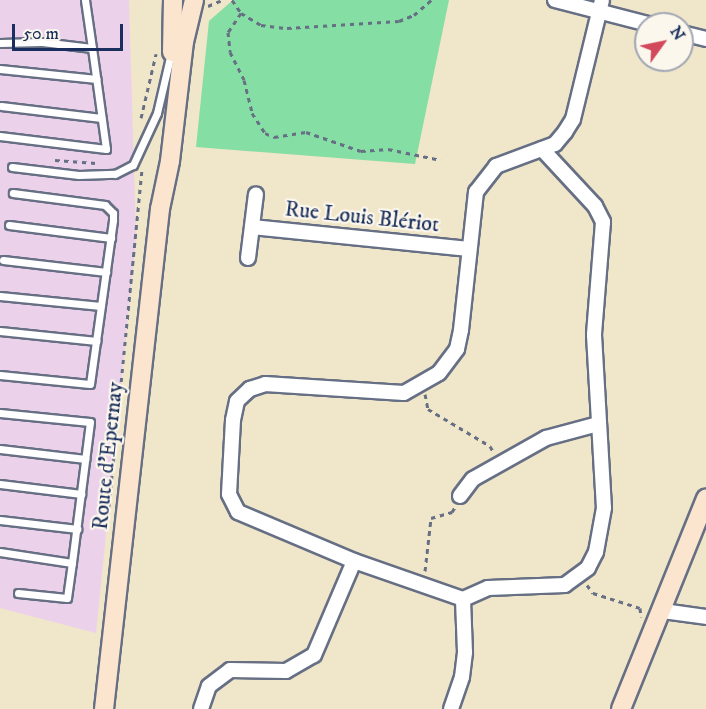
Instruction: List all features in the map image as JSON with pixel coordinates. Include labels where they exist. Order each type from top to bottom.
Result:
[{"type":"main road","name":"Route d'Epernay","points":[[160,209],[159,171],[165,44],[173,0]]},
{"type":"main road","name":"Route d'Epernay","points":[[104,709],[160,209],[170,160],[184,42],[194,0]]},
{"type":"main road","points":[[621,709],[663,611],[706,499]]},
{"type":"street","points":[[555,0],[601,5],[634,18]]},
{"type":"street","points":[[542,149],[595,206],[603,222],[605,244],[594,335],[602,525],[596,552],[580,577],[550,588],[488,588],[463,599],[422,587],[354,561],[238,512],[228,494],[237,401],[265,384],[404,393],[423,384],[438,373],[457,349],[473,205],[482,181],[506,161],[555,144],[573,119],[601,5]]},
{"type":"street","name":"Rue Louis Blériot","points":[[248,258],[256,194]]},
{"type":"street","name":"Rue Louis Blériot","points":[[252,227],[469,249]]},
{"type":"street","points":[[460,496],[473,479],[546,438],[598,424]]},
{"type":"street","points":[[201,709],[209,686],[230,670],[286,670],[314,655],[354,561]]},
{"type":"street","points":[[451,709],[462,677],[465,651],[463,599]]},
{"type":"street","points":[[663,611],[706,617]]},
{"type":"lane","points":[[0,136],[106,150],[86,0]]},
{"type":"lane","points":[[0,43],[42,42],[92,48]]},
{"type":"lane","points":[[12,167],[79,175],[115,174],[134,161],[157,113],[165,44]]},
{"type":"lane","points":[[0,69],[96,79]]},
{"type":"lane","points":[[1,106],[101,118]]},
{"type":"lane","points":[[0,375],[90,384],[113,213],[105,205],[13,193]]},
{"type":"lane","points":[[9,225],[111,238]]},
{"type":"lane","points":[[3,260],[106,272]]},
{"type":"lane","points":[[0,296],[101,306]]},
{"type":"lane","points":[[0,331],[96,341]]},
{"type":"lane","points":[[0,413],[90,422],[67,598],[18,593]]},
{"type":"lane","points":[[0,449],[85,459]]},
{"type":"lane","points":[[0,484],[81,494]]},
{"type":"lane","points":[[0,520],[77,529]]},
{"type":"lane","points":[[0,552],[72,563]]},
{"type":"path","points":[[232,0],[241,14],[261,24],[287,28],[378,24],[414,15],[431,0]]},
{"type":"path","points":[[241,14],[228,32],[230,52],[244,80],[252,113],[265,133],[274,137],[318,134],[361,151],[388,149],[441,160]]},
{"type":"path","points":[[140,121],[165,44]]},
{"type":"path","points":[[25,168],[33,159],[100,163]]},
{"type":"path","points":[[107,518],[143,173],[134,161]]},
{"type":"path","points":[[423,384],[428,409],[490,446],[500,463]]},
{"type":"path","points":[[422,587],[431,518],[452,512],[460,496]]},
{"type":"path","points":[[580,577],[593,593],[640,608]]},
{"type":"shaded area","points":[[0,0],[129,0],[136,238],[96,633],[0,608]]},
{"type":"green space","points":[[233,0],[449,0],[415,164],[196,147],[209,21]]}]
